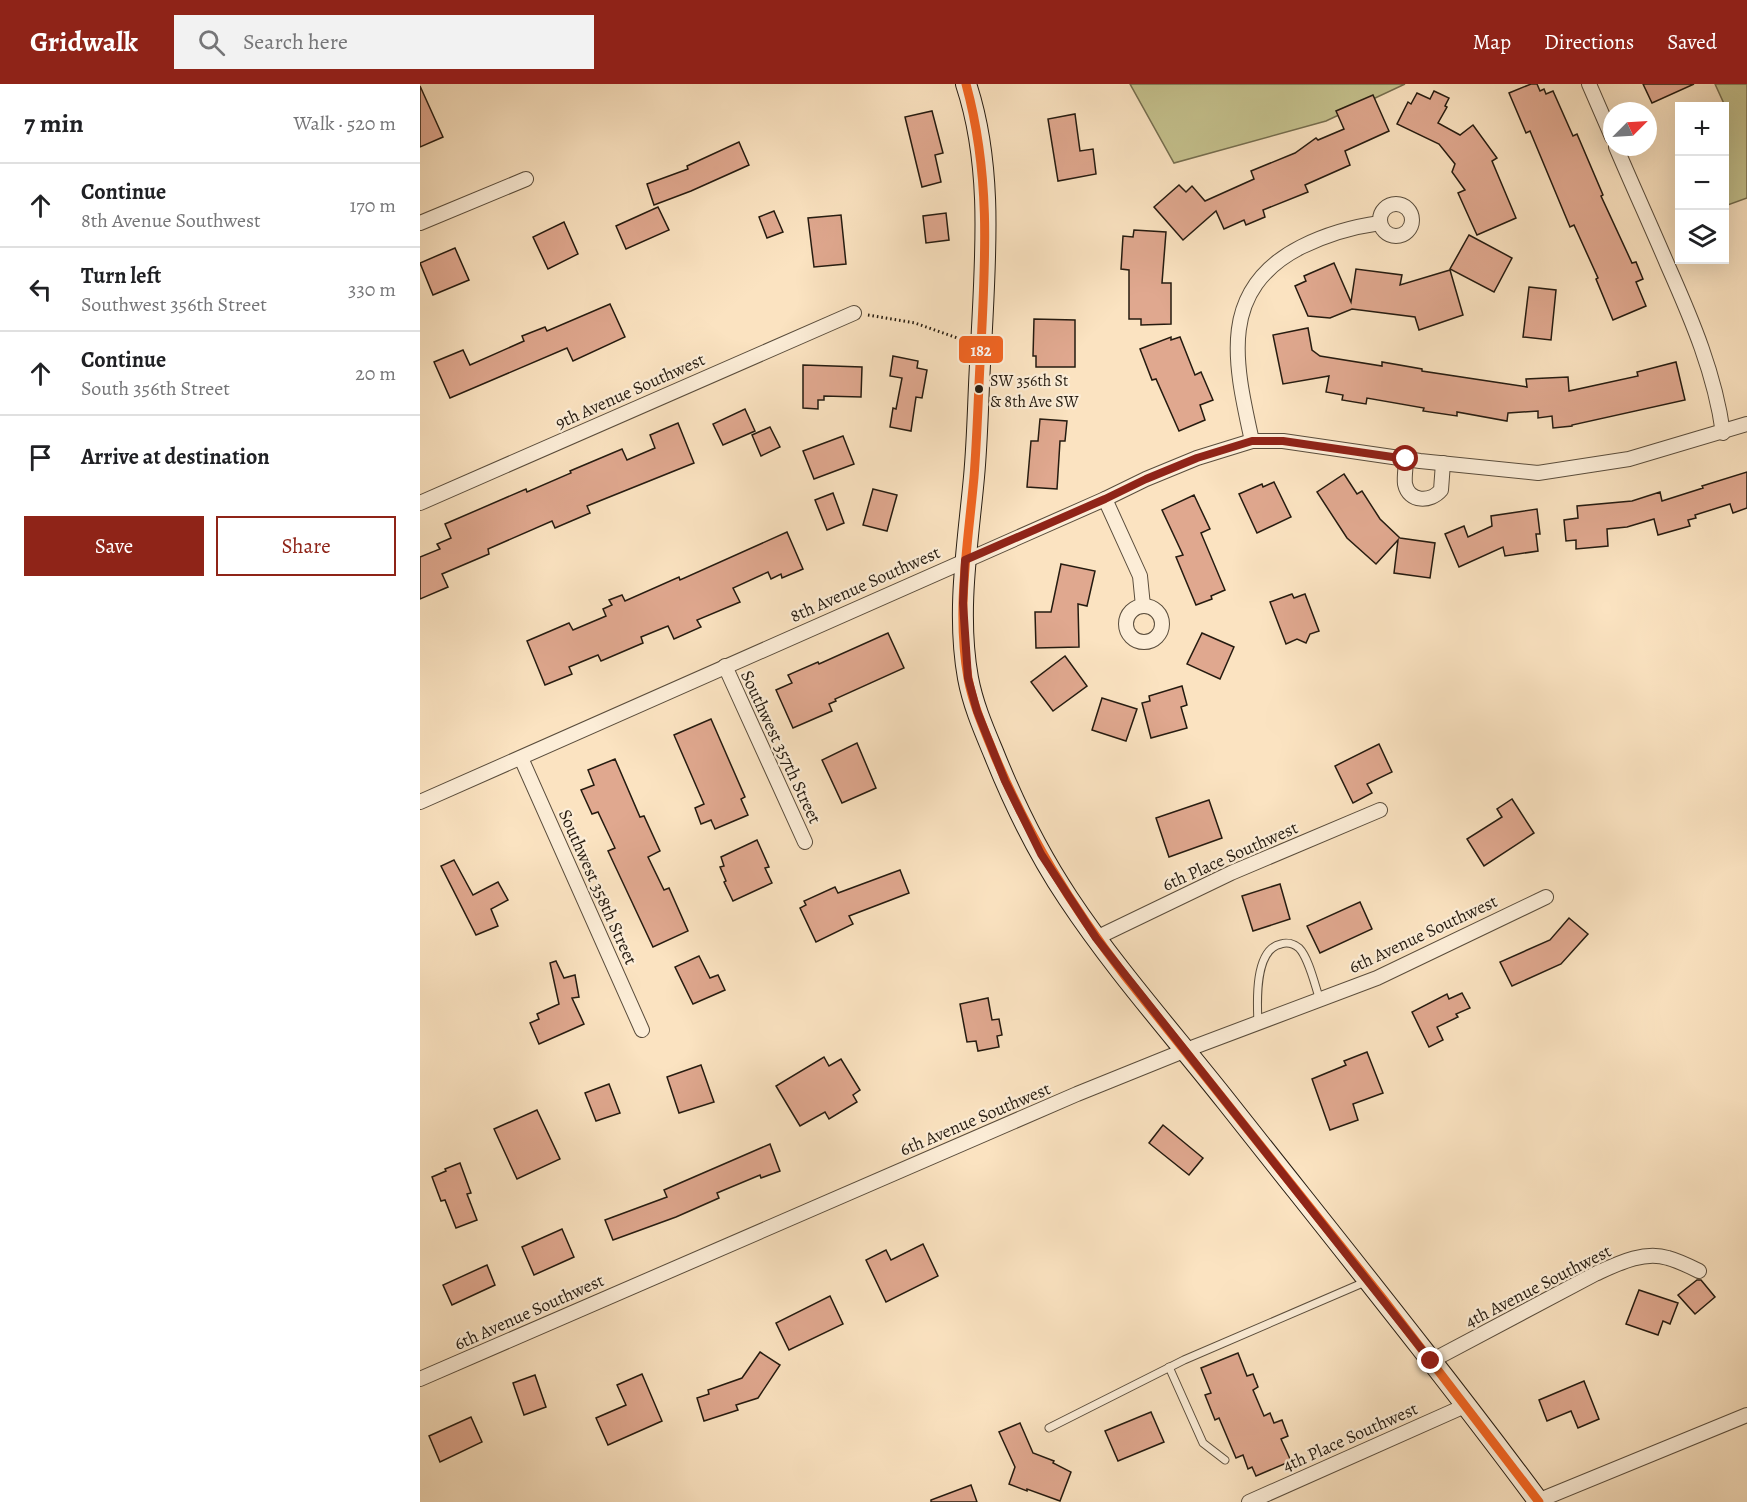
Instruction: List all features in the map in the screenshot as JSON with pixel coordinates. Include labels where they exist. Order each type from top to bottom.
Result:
[{"type":"main road","points":[[966,84],[983,173],[984,280],[975,471],[965,560],[963,603],[965,640],[968,678],[977,711],[1005,781],[1041,854],[1096,938],[1467,1405],[1538,1502]]},
{"type":"street","points":[[1589,84],[1603,116]]},
{"type":"street","points":[[1620,156],[1702,349],[1719,404],[1723,432]]},
{"type":"street","points":[[420,223],[526,179]]},
{"type":"street","points":[[1252,441],[1241,392],[1238,365],[1241,317],[1251,289],[1261,275],[1295,250],[1350,227],[1380,223]]},
{"type":"street","name":"9th Avenue Southwest","points":[[420,503],[855,313]]},
{"type":"street","name":"8th Avenue Southwest","points":[[420,802],[1146,479],[1197,458],[1252,441],[1292,442],[1443,464],[1538,474],[1629,459],[1747,424]]},
{"type":"street","points":[[1406,459],[1405,484],[1412,495],[1424,500],[1431,498],[1441,490],[1443,464]]},
{"type":"street","points":[[1105,499],[1140,576],[1143,606]]},
{"type":"street","name":"Southwest 357th Street","points":[[725,666],[805,842]]},
{"type":"street","name":"Southwest 358th Street","points":[[521,758],[642,1030]]},
{"type":"street","name":"6th Place Southwest","points":[[1096,938],[1231,873],[1380,810]]},
{"type":"street","name":"6th Avenue Southwest","points":[[420,1379],[963,1143],[1186,1050],[1377,978],[1546,897]]},
{"type":"street","name":"4th Avenue Southwest","points":[[1431,1361],[1623,1262],[1643,1257],[1662,1256],[1699,1270]]},
{"type":"street","name":"4th Place Southwest","points":[[1249,1502],[1467,1405]]},
{"type":"street","points":[[1538,1502],[1747,1415]]},
{"type":"lane","points":[[1258,1023],[1256,992],[1259,973],[1270,951],[1282,944],[1298,947],[1304,954],[1320,1000]]},
{"type":"lane","points":[[1049,1428],[1169,1367],[1368,1281]]},
{"type":"lane","points":[[1169,1367],[1203,1443],[1225,1460]]},
{"type":"path","points":[[855,313],[915,323],[981,346]]},
{"type":"shaded area","points":[[1130,84],[1405,84],[1326,121],[1174,163]]},
{"type":"shaded area","points":[[1715,84],[1747,84],[1747,198],[1729,205],[1729,102],[1723,102]]},
{"type":"building","points":[[1531,84],[1537,84],[1540,91],[1544,89],[1546,94],[1553,91],[1573,136],[1577,134],[1603,195],[1601,196],[1632,263],[1636,262],[1643,279],[1636,282],[1646,306],[1613,320],[1596,279],[1598,278],[1574,225],[1570,227],[1530,131],[1526,133],[1509,93]]},
{"type":"building","points":[[1643,84],[1694,84],[1654,102],[1652,102]]},
{"type":"building","points":[[420,86],[443,137],[420,147]]},
{"type":"building","points":[[1434,91],[1449,98],[1438,123],[1460,135],[1473,125],[1497,158],[1492,161],[1516,218],[1477,235],[1458,193],[1465,190],[1452,172],[1455,164],[1439,144],[1397,124],[1408,102],[1411,104],[1417,93],[1430,99]]},
{"type":"building","points":[[1373,95],[1389,131],[1345,151],[1350,165],[1305,185],[1308,192],[1263,210],[1265,217],[1246,225],[1244,220],[1224,229],[1216,211],[1183,240],[1154,207],[1179,185],[1186,192],[1192,186],[1205,201],[1254,179],[1251,171],[1295,153],[1316,138],[1318,140],[1344,129],[1336,111]]},
{"type":"building","points":[[932,111],[943,153],[935,155],[941,182],[922,187],[905,117]]},
{"type":"building","points":[[1075,114],[1080,151],[1093,149],[1096,174],[1058,181],[1048,119]]},
{"type":"building","points":[[739,142],[749,165],[654,205],[647,184],[688,169],[687,166]]},
{"type":"building","points":[[658,207],[669,230],[626,249],[616,226]]},
{"type":"building","points":[[774,211],[783,232],[767,238],[759,217]]},
{"type":"building","points":[[946,213],[949,240],[926,243],[923,216]]},
{"type":"building","points":[[841,215],[846,264],[814,267],[808,218]]},
{"type":"building","points":[[564,222],[578,254],[548,269],[533,237]]},
{"type":"building","points":[[1134,230],[1166,232],[1162,283],[1171,283],[1171,324],[1141,325],[1141,319],[1129,319],[1129,270],[1121,269],[1123,236],[1133,237]]},
{"type":"building","points":[[1469,235],[1512,258],[1494,292],[1450,269]]},
{"type":"building","points":[[455,248],[469,280],[433,295],[420,263]]},
{"type":"building","points":[[1334,263],[1351,302],[1356,269],[1402,275],[1400,285],[1450,270],[1463,315],[1419,330],[1415,317],[1352,309],[1330,318],[1308,316],[1295,286],[1306,281],[1304,276]]},
{"type":"building","points":[[1529,287],[1556,290],[1551,340],[1523,337]]},
{"type":"building","points":[[610,304],[625,337],[573,361],[567,348],[450,398],[434,362],[463,350],[470,365],[524,341],[522,336],[545,327],[547,331]]},
{"type":"building","points":[[1034,319],[1075,320],[1075,367],[1036,367],[1036,356],[1033,356]]},
{"type":"building","points":[[1308,328],[1312,350],[1320,356],[1382,366],[1382,362],[1422,369],[1422,371],[1527,387],[1526,379],[1568,377],[1569,391],[1638,376],[1637,372],[1676,362],[1685,400],[1572,426],[1553,428],[1552,416],[1538,418],[1538,411],[1508,413],[1507,421],[1457,412],[1457,416],[1423,411],[1424,408],[1367,398],[1366,404],[1342,400],[1343,395],[1326,392],[1329,376],[1283,384],[1273,335]]},
{"type":"building","points":[[1171,337],[1171,340],[1180,337],[1195,375],[1201,372],[1213,400],[1200,405],[1205,420],[1179,431],[1156,379],[1152,380],[1140,349]]},
{"type":"building","points":[[893,356],[918,361],[917,368],[927,370],[922,398],[916,397],[911,431],[890,427],[902,378],[890,376]]},
{"type":"building","points":[[803,365],[862,367],[861,397],[824,396],[824,400],[818,400],[818,409],[803,408]]},
{"type":"building","points":[[745,409],[755,431],[723,445],[713,424]]},
{"type":"building","points":[[1040,419],[1067,421],[1065,441],[1060,441],[1057,489],[1027,487],[1031,441],[1038,441]]},
{"type":"building","points":[[678,423],[694,463],[587,506],[590,513],[555,528],[552,521],[488,549],[489,554],[442,574],[448,587],[420,599],[420,557],[440,549],[437,544],[451,538],[445,524],[526,489],[527,492],[622,449],[627,460],[655,448],[650,435]]},
{"type":"building","points":[[770,427],[780,447],[761,456],[752,435]]},
{"type":"building","points":[[843,436],[854,464],[814,479],[803,451]]},
{"type":"building","points":[[1747,472],[1747,508],[1733,513],[1730,504],[1695,515],[1696,518],[1688,520],[1690,526],[1658,535],[1654,519],[1627,527],[1607,529],[1608,546],[1576,549],[1576,540],[1566,541],[1564,520],[1578,518],[1577,506],[1632,501],[1660,492],[1662,501]]},
{"type":"building","points":[[1344,474],[1357,494],[1362,491],[1380,519],[1400,538],[1435,543],[1430,578],[1394,573],[1398,540],[1376,564],[1347,538],[1317,492]]},
{"type":"building","points":[[1274,482],[1291,517],[1257,533],[1239,494],[1262,484],[1263,487]]},
{"type":"building","points":[[873,489],[897,495],[887,531],[863,525]]},
{"type":"building","points":[[833,493],[844,523],[827,530],[815,500]]},
{"type":"building","points":[[1194,495],[1210,529],[1201,533],[1225,590],[1211,596],[1212,599],[1196,605],[1176,557],[1183,555],[1162,510]]},
{"type":"building","points":[[1537,509],[1540,534],[1536,534],[1538,551],[1505,556],[1503,547],[1459,567],[1445,534],[1464,526],[1468,537],[1492,526],[1491,516]]},
{"type":"building","points":[[787,532],[803,569],[782,578],[781,574],[771,579],[768,572],[733,588],[740,602],[697,620],[701,627],[674,639],[668,626],[641,637],[643,643],[601,661],[598,655],[569,667],[572,674],[545,685],[527,641],[569,623],[573,630],[606,616],[603,609],[612,605],[609,600],[622,595],[625,601],[679,577],[680,580]]},
{"type":"building","points":[[1061,564],[1095,571],[1087,606],[1078,604],[1079,647],[1036,648],[1035,612],[1051,612]]},
{"type":"building","points":[[1292,594],[1294,598],[1305,594],[1319,631],[1310,634],[1306,643],[1297,639],[1286,644],[1270,602]]},
{"type":"building","points":[[888,633],[904,668],[835,699],[836,701],[829,704],[832,711],[793,728],[776,690],[792,683],[788,675],[818,662],[819,664]]},
{"type":"building","points":[[1202,633],[1234,647],[1220,679],[1187,664]]},
{"type":"building","points":[[1065,656],[1087,686],[1053,711],[1031,682]]},
{"type":"building","points":[[1182,686],[1187,705],[1181,707],[1187,728],[1151,738],[1142,703],[1150,701],[1149,696]]},
{"type":"building","points":[[1102,698],[1137,709],[1126,741],[1092,730]]},
{"type":"building","points":[[711,719],[745,797],[741,799],[748,815],[715,829],[711,820],[701,824],[695,808],[704,804],[674,735]]},
{"type":"building","points":[[857,743],[876,788],[842,803],[822,760]]},
{"type":"building","points":[[1379,744],[1392,772],[1367,784],[1372,793],[1353,803],[1335,766]]},
{"type":"building","points":[[615,759],[640,817],[644,816],[660,851],[648,857],[664,890],[669,888],[688,931],[653,947],[608,851],[615,848],[598,812],[592,814],[581,790],[594,785],[588,770]]},
{"type":"building","points":[[1512,799],[1534,833],[1484,866],[1467,839],[1502,817],[1497,809]]},
{"type":"building","points":[[1209,800],[1222,838],[1169,857],[1156,818]]},
{"type":"building","points":[[757,840],[769,867],[765,868],[772,883],[733,901],[724,882],[726,881],[720,867],[724,866],[721,857]]},
{"type":"building","points":[[454,860],[473,895],[498,882],[508,900],[491,909],[498,926],[476,935],[441,866]]},
{"type":"building","points":[[900,870],[909,893],[849,916],[853,924],[816,942],[800,908],[806,905],[804,901],[835,887],[838,893]]},
{"type":"building","points":[[1280,884],[1290,919],[1253,931],[1242,896]]},
{"type":"building","points":[[1360,902],[1372,929],[1320,953],[1307,926]]},
{"type":"building","points":[[1569,918],[1588,934],[1561,964],[1512,986],[1500,962],[1550,940]]},
{"type":"building","points":[[699,956],[710,978],[718,975],[725,990],[693,1004],[675,967]]},
{"type":"building","points":[[556,961],[564,978],[575,975],[579,997],[572,998],[584,1024],[539,1044],[530,1023],[539,1019],[537,1014],[559,1004],[550,963]]},
{"type":"building","points":[[1462,993],[1470,1008],[1456,1014],[1458,1017],[1437,1027],[1443,1040],[1429,1047],[1412,1012],[1447,994],[1449,999]]},
{"type":"building","points":[[988,998],[992,1020],[999,1019],[1002,1035],[997,1036],[999,1047],[978,1051],[976,1041],[967,1042],[960,1004]]},
{"type":"building","points":[[1367,1052],[1383,1093],[1353,1104],[1358,1120],[1330,1130],[1312,1079],[1346,1065],[1344,1061]]},
{"type":"building","points":[[824,1057],[829,1066],[841,1059],[860,1090],[853,1095],[857,1102],[829,1119],[825,1112],[800,1126],[776,1086]]},
{"type":"building","points":[[701,1065],[714,1102],[679,1113],[667,1077]]},
{"type":"building","points":[[609,1084],[620,1113],[596,1121],[585,1093]]},
{"type":"building","points":[[537,1110],[560,1159],[517,1179],[494,1129]]},
{"type":"building","points":[[1163,1125],[1203,1158],[1189,1175],[1149,1143]]},
{"type":"building","points":[[770,1144],[780,1171],[761,1178],[760,1175],[717,1193],[719,1198],[676,1217],[613,1240],[605,1220],[667,1197],[664,1190]]},
{"type":"building","points":[[460,1163],[471,1193],[467,1194],[477,1220],[456,1228],[445,1200],[441,1201],[432,1177]]},
{"type":"building","points":[[562,1229],[574,1257],[534,1275],[522,1247]]},
{"type":"building","points":[[923,1244],[938,1276],[886,1302],[866,1260],[886,1250],[891,1260]]},
{"type":"building","points":[[487,1265],[495,1285],[452,1305],[443,1285]]},
{"type":"building","points":[[1697,1280],[1701,1280],[1715,1297],[1695,1314],[1678,1295]]},
{"type":"building","points":[[1639,1290],[1678,1303],[1670,1324],[1663,1321],[1658,1335],[1626,1324]]},
{"type":"building","points":[[830,1296],[843,1324],[789,1350],[776,1323]]},
{"type":"building","points":[[760,1352],[780,1365],[758,1398],[736,1405],[738,1410],[704,1421],[697,1398],[709,1394],[708,1390],[742,1378]]},
{"type":"building","points":[[1238,1353],[1247,1376],[1253,1374],[1258,1387],[1253,1390],[1264,1416],[1270,1413],[1274,1423],[1282,1420],[1288,1436],[1281,1439],[1291,1461],[1256,1476],[1252,1467],[1248,1469],[1243,1455],[1236,1458],[1219,1418],[1215,1420],[1205,1395],[1211,1393],[1201,1368]]},
{"type":"building","points":[[642,1374],[662,1421],[608,1445],[596,1418],[626,1405],[617,1385]]},
{"type":"building","points":[[535,1375],[546,1407],[524,1415],[513,1383]]},
{"type":"building","points":[[1584,1381],[1599,1419],[1578,1428],[1571,1411],[1547,1421],[1539,1400]]},
{"type":"building","points":[[1151,1412],[1164,1442],[1118,1461],[1105,1431]]},
{"type":"building","points":[[471,1417],[482,1442],[440,1462],[429,1436]]},
{"type":"building","points":[[1020,1423],[1033,1453],[1054,1461],[1053,1463],[1071,1472],[1060,1501],[1009,1484],[1015,1467],[999,1432]]},
{"type":"building","points":[[971,1485],[977,1502],[931,1502],[931,1500]]},
{"type":"transit line","name":"182","points":[[966,84],[980,154],[985,258],[976,449],[964,578],[963,628],[970,688],[986,735],[1036,842],[1086,923],[1125,976],[1384,1300],[1539,1502]]},
{"type":"place","name":"SW 356th St & 8th Ave SW","points":[[979,389]]},
{"type":"route","points":[[1406,459],[1283,441],[1252,441],[1197,458],[965,560],[963,603],[968,678],[977,711],[1005,781],[1041,854],[1068,899],[1096,938],[1431,1361]]}]
